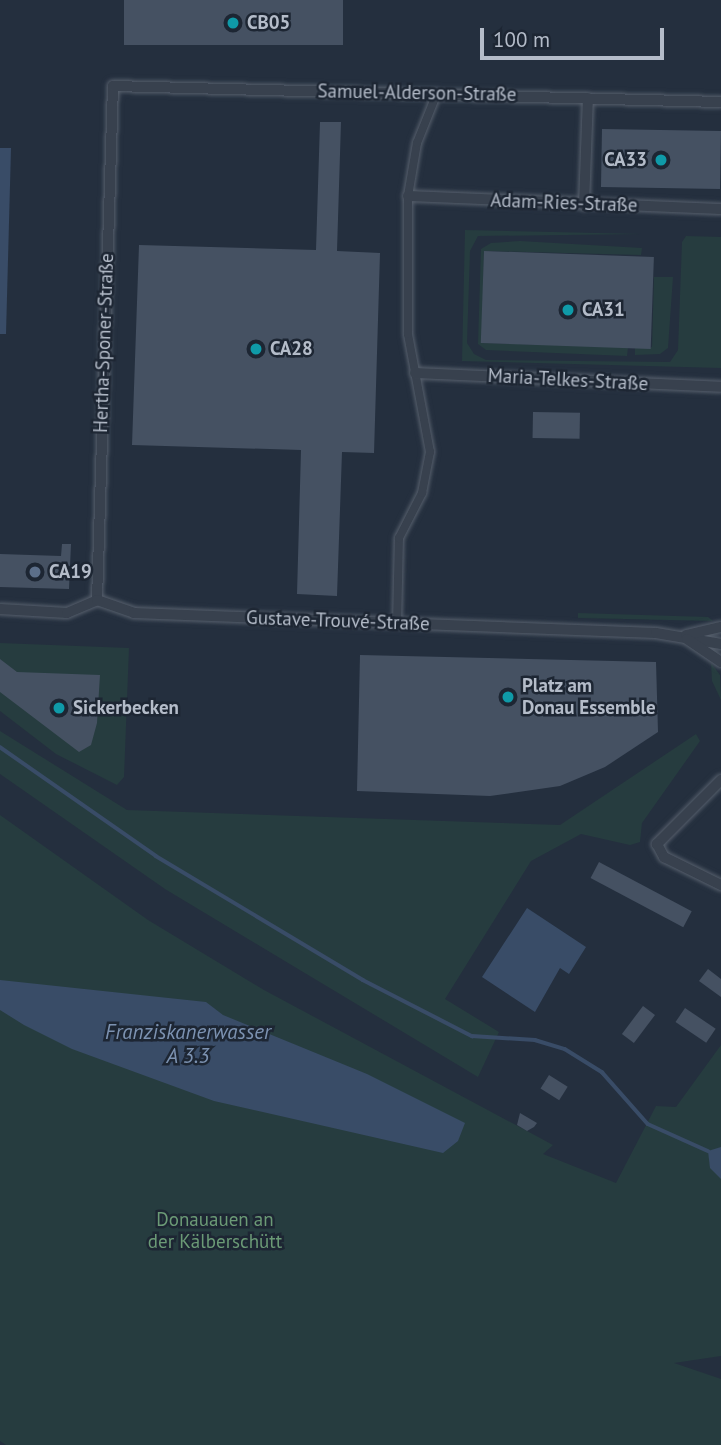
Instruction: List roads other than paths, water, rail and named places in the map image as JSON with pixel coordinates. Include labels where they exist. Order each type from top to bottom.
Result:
[{"type":"street","name":"Samuel-Alderson-Straße","points":[[113,86],[721,102]]},
{"type":"street","name":"Hertha-Sponer-Straße","points":[[97,600],[113,86]]},
{"type":"street","points":[[397,624],[399,538],[422,493],[430,452],[408,334],[408,196],[417,143],[437,93]]},
{"type":"street","points":[[584,205],[588,98]]},
{"type":"street","name":"Adam-Ries-Straße","points":[[408,196],[721,209]]},
{"type":"street","name":"Maria-Telkes-Straße","points":[[415,373],[721,387]]},
{"type":"street","points":[[0,609],[67,613],[97,600]]},
{"type":"street","name":"Gustave-Trouvé-Straße","points":[[97,600],[134,613],[682,636],[721,644]]},
{"type":"street","name":"Gustave-Trouvé-Straße","points":[[682,636],[721,627]]},
{"type":"street","points":[[682,636],[721,662]]},
{"type":"street","points":[[721,780],[660,837],[657,844],[664,856],[721,884]]},
{"type":"water","points":[[0,148],[11,148],[6,334],[0,334]]},
{"type":"water","points":[[527,908],[586,947],[569,974],[560,968],[535,1012],[482,977]]},
{"type":"water","name":"Franziskanerwasser A 3.3","points":[[0,980],[206,1002],[223,1015],[367,1074],[465,1123],[458,1141],[443,1153],[214,1101],[72,1049],[24,1025],[0,1010]]},
{"type":"water","points":[[721,1147],[721,1179],[710,1168],[708,1151]]},
{"type":"waterway","points":[[0,747],[156,856],[363,980],[472,1036],[535,1040],[565,1049],[602,1072],[648,1124],[708,1151]]},
{"type":"place","name":"CB05","points":[[233,23]]},
{"type":"place","name":"CA33","points":[[661,160]]},
{"type":"place","name":"CA31","points":[[568,310]]},
{"type":"place","name":"CA28","points":[[256,349]]},
{"type":"place","name":"CA19","points":[[35,572]]},
{"type":"place","name":"Platz am Donau Essemble","points":[[508,697]]},
{"type":"place","name":"Sickerbecken","points":[[59,708]]},
{"type":"park label","name":"Donauauen an der Kälberschütt","points":[[215,1231]]}]
